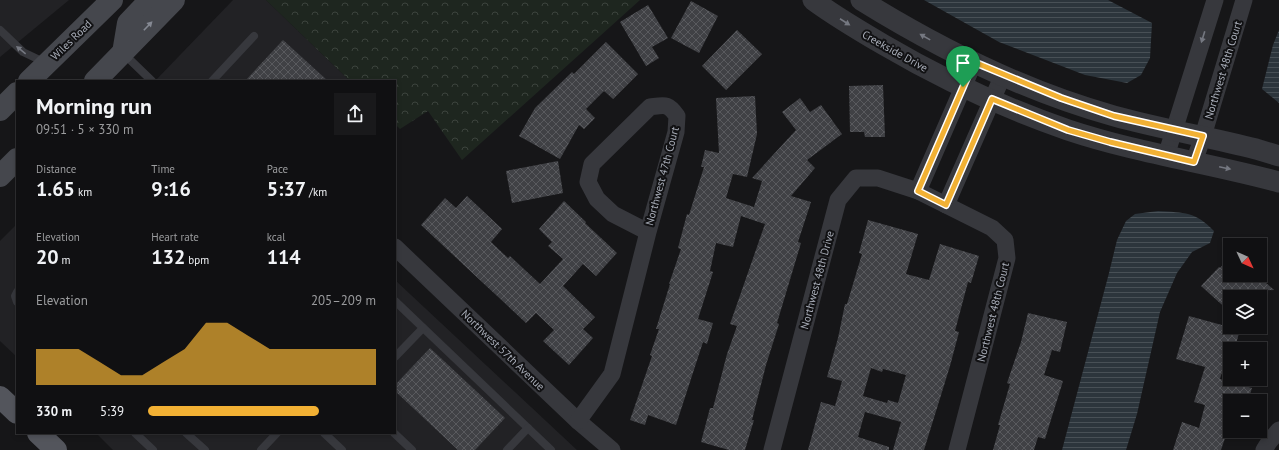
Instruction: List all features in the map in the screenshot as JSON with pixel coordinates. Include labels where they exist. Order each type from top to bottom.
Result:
[{"type":"main road","name":"Wiles Road","points":[[30,80],[112,0]]},
{"type":"main road","points":[[123,53],[128,23],[150,0]]},
{"type":"main road","points":[[96,80],[174,0]]},
{"type":"main road","points":[[0,110],[16,94]]},
{"type":"main road","points":[[0,176],[16,160]]},
{"type":"main road","points":[[0,397],[16,412]]},
{"type":"main road","points":[[39,434],[56,450]]},
{"type":"street","name":"Creekside Drive","points":[[813,0],[850,25],[913,62],[963,87],[1068,130],[1166,156],[1279,182]]},
{"type":"street","points":[[861,0],[936,44],[1003,75],[1061,98],[1107,113],[1256,149],[1279,156]]},
{"type":"street","points":[[1166,156],[1215,0]]},
{"type":"street","name":"Northwest 48th Court","points":[[1194,162],[1244,0]]},
{"type":"street","points":[[918,191],[974,62]]},
{"type":"street","points":[[946,205],[1003,75]]},
{"type":"street","name":"Northwest 47th Court","points":[[578,421],[612,374],[648,232],[676,132],[677,116],[671,108],[663,105],[650,107],[592,164],[588,182],[597,199],[612,214],[648,232]]},
{"type":"street","name":"Northwest 48th Drive","points":[[772,450],[838,200],[856,178],[878,178],[918,191],[946,205]]},
{"type":"street","name":"Northwest 48th Court","points":[[946,205],[992,228],[1005,240],[1007,258],[957,450]]},
{"type":"street","name":"Northwest 57th Avenue","points":[[396,248],[578,421],[612,450]]},
{"type":"street","points":[[1264,450],[1279,430]]},
{"type":"lane","points":[[0,30],[23,52],[47,64]]},
{"type":"lane","points":[[213,80],[254,36]]},
{"type":"lane","points":[[123,53],[151,80]]},
{"type":"lane","points":[[396,302],[551,450]]},
{"type":"lane","points":[[396,356],[422,328]]},
{"type":"lane","points":[[507,450],[528,428]]},
{"type":"lane","points":[[136,434],[153,450]]},
{"type":"lane","points":[[187,434],[205,450]]},
{"type":"lane","points":[[261,450],[277,434]]},
{"type":"lane","points":[[325,434],[342,450]]},
{"type":"lane","points":[[395,434],[412,450]]},
{"type":"shaded area","points":[[0,0],[69,0],[0,57]]},
{"type":"shaded area","points":[[233,0],[266,0],[349,80],[156,80]]},
{"type":"shaded area","points":[[924,0],[1108,0],[1152,23],[1150,58],[1141,75],[1127,83],[1085,75],[999,42]]},
{"type":"shaded area","points":[[1279,30],[1279,103],[1262,89],[1273,45]]},
{"type":"shaded area","points":[[1158,211],[1183,213],[1195,216],[1214,231],[1210,243],[1192,252],[1177,273],[1160,312],[1137,414],[1126,450],[1062,450],[1117,240],[1126,221],[1135,214]]},
{"type":"shaded area","points":[[16,225],[16,356],[0,341],[0,241]]},
{"type":"shaded area","points":[[396,281],[577,450],[113,450],[97,434],[396,434]]},
{"type":"green space","points":[[266,0],[640,0],[462,160],[428,111],[400,129],[396,125],[396,80],[349,80]]},
{"type":"building","points":[[691,1],[718,16],[699,53],[671,38]]},
{"type":"building","points":[[648,5],[668,38],[652,47],[659,58],[646,66],[620,22]]},
{"type":"building","points":[[737,30],[762,54],[726,90],[702,66]]},
{"type":"building","points":[[283,40],[327,80],[246,80]]},
{"type":"building","points":[[606,42],[638,74],[613,99],[604,91],[586,109],[595,118],[584,129],[579,125],[560,159],[519,136],[535,108],[572,72],[574,74]]},
{"type":"building","points":[[883,85],[885,137],[865,137],[864,132],[850,132],[849,86]]},
{"type":"building","points":[[755,96],[757,134],[747,177],[733,174],[726,198],[754,207],[762,181],[752,178],[796,130],[782,112],[800,98],[810,112],[821,105],[842,134],[807,160],[815,168],[791,196],[811,202],[798,242],[801,243],[777,323],[779,324],[766,365],[752,420],[754,420],[745,450],[729,450],[701,442],[710,408],[713,408],[727,354],[737,326],[730,324],[765,224],[741,216],[733,247],[716,243],[710,271],[713,272],[698,319],[713,323],[707,344],[703,342],[676,425],[648,415],[645,425],[630,420],[652,356],[650,355],[659,329],[656,329],[681,249],[678,248],[687,214],[689,215],[704,167],[701,167],[705,150],[719,153],[716,98]]},
{"type":"building","points":[[558,161],[563,193],[512,203],[506,171]]},
{"type":"building","points":[[467,196],[502,229],[491,242],[508,258],[510,256],[540,284],[563,259],[548,246],[552,242],[539,229],[564,201],[617,253],[596,276],[583,264],[563,286],[595,317],[583,329],[593,338],[569,365],[543,341],[554,330],[536,313],[526,323],[421,225],[445,198],[456,208]]},
{"type":"building","points":[[868,220],[918,234],[906,274],[929,280],[940,244],[979,256],[971,283],[968,282],[955,331],[959,332],[924,450],[893,450],[901,422],[865,412],[858,437],[889,447],[889,450],[808,450],[821,402],[835,406],[842,381],[827,377],[838,338],[845,304],[847,304],[862,254],[859,253]],"holes":[[[871,368],[882,372],[883,369],[906,375],[898,403],[888,400],[887,403],[863,396]]]},
{"type":"building","points":[[1223,265],[1223,282],[1265,282],[1274,290],[1223,290],[1223,306],[1201,286],[1219,267],[1220,268]]},
{"type":"building","points":[[1028,313],[1067,322],[1060,352],[1052,350],[1044,375],[1063,381],[1045,439],[1038,437],[1034,450],[993,450],[1000,425],[998,425],[1010,384],[1007,383],[1021,342]]},
{"type":"building","points":[[1189,316],[1223,325],[1223,334],[1239,334],[1236,342],[1223,342],[1223,369],[1220,379],[1223,380],[1223,386],[1245,386],[1252,388],[1250,394],[1223,394],[1223,438],[1225,438],[1221,450],[1173,450],[1182,422],[1199,428],[1205,405],[1194,402],[1205,367],[1176,359]]},
{"type":"building","points":[[430,348],[505,418],[475,450],[458,450],[396,392],[396,384]]},
{"type":"route","points":[[974,62],[1061,98],[1114,116],[1203,136],[1194,162],[1110,142],[1068,130],[992,99],[946,205],[918,191],[963,87],[974,62]]}]
